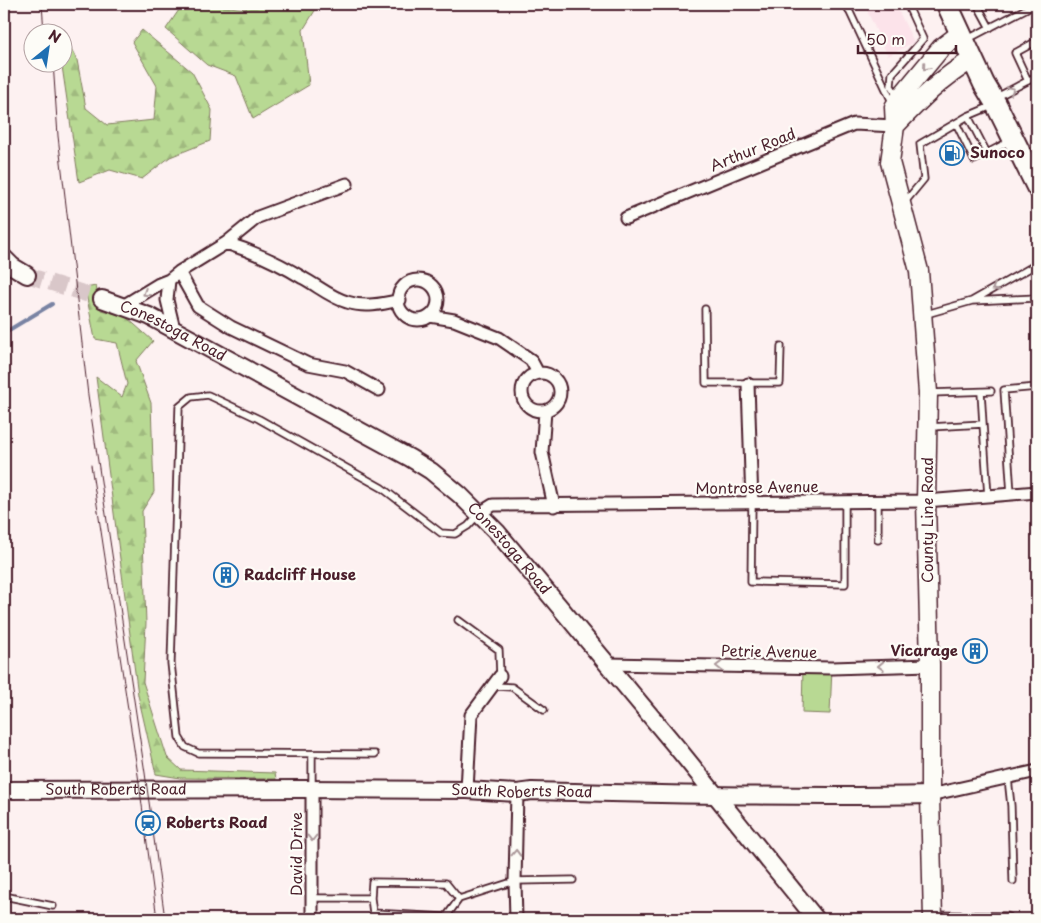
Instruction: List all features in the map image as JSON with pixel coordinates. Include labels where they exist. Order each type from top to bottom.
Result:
[{"type":"highway","points":[[947,4],[972,60],[1037,187]]},
{"type":"main road","points":[[897,103],[941,48],[962,37]]},
{"type":"main road","points":[[895,126],[940,81],[953,70],[972,60]]},
{"type":"main road","name":"County Line Road","points":[[897,103],[890,162],[920,271],[928,393],[926,500],[933,917]]},
{"type":"main road","points":[[4,258],[12,266],[27,275]]},
{"type":"main road","name":"Conestoga Road","points":[[102,299],[149,316],[410,458],[431,471],[460,495],[497,532],[816,919]]},
{"type":"main road","name":"South Roberts Road","points":[[4,790],[312,789],[467,790],[517,793],[532,791],[716,796],[865,797],[930,795]]},
{"type":"street","name":"Arthur Road","points":[[626,218],[854,124],[895,126]]},
{"type":"street","points":[[123,306],[169,280],[226,243],[258,217],[347,184]]},
{"type":"street","points":[[226,243],[257,252],[304,278],[329,295],[348,302],[372,306],[400,300]]},
{"type":"street","points":[[179,272],[198,306],[231,327],[308,364],[345,371],[380,390]]},
{"type":"street","points":[[169,280],[167,300],[174,329]]},
{"type":"street","points":[[414,280],[422,280],[429,283],[435,289],[438,296],[438,304],[430,316],[415,320],[408,317],[402,311],[399,304],[399,296],[407,284],[414,280]]},
{"type":"street","points":[[430,316],[459,322],[499,338],[531,360],[538,373]]},
{"type":"street","points":[[538,373],[546,373],[553,376],[561,389],[558,403],[552,409],[545,411],[537,411],[530,408],[525,403],[522,395],[525,381],[538,373]]},
{"type":"street","points":[[748,384],[752,503]]},
{"type":"street","points":[[545,411],[542,452],[554,506]]},
{"type":"street","name":"Montrose Avenue","points":[[480,513],[493,506],[926,500],[1037,492]]},
{"type":"street","name":"Petrie Avenue","points":[[607,664],[832,668],[930,665]]},
{"type":"street","points":[[467,790],[471,715],[500,676]]},
{"type":"street","name":"South Roberts Road","points":[[930,795],[1037,771]]},
{"type":"street","name":"David Drive","points":[[312,789],[312,919]]},
{"type":"street","points":[[516,919],[517,793]]},
{"type":"lane","points":[[846,4],[897,103]]},
{"type":"lane","points":[[897,103],[891,86],[892,74],[923,39],[907,4]]},
{"type":"lane","points":[[977,4],[990,28]]},
{"type":"lane","points":[[962,37],[990,28],[1034,4]]},
{"type":"lane","points":[[1028,81],[1015,53],[1037,41]]},
{"type":"lane","points":[[902,205],[924,179],[920,144],[1037,76]]},
{"type":"lane","points":[[968,116],[987,153]]},
{"type":"lane","points":[[956,123],[974,160],[1014,139]]},
{"type":"lane","points":[[922,316],[972,301],[1037,264]]},
{"type":"lane","points":[[972,301],[1037,298]]},
{"type":"lane","points":[[705,309],[706,383],[780,384],[781,346]]},
{"type":"lane","points":[[1011,494],[1004,390],[1037,387]]},
{"type":"lane","points":[[928,393],[991,391]]},
{"type":"lane","points":[[981,392],[988,496]]},
{"type":"lane","points":[[375,754],[198,753],[186,747],[179,736],[172,663],[180,407],[191,397],[208,395],[259,419],[382,488],[441,533],[456,534],[468,526],[480,513]]},
{"type":"lane","points":[[928,427],[983,424]]},
{"type":"lane","points":[[878,501],[878,540]]},
{"type":"lane","points":[[752,503],[751,582],[845,584],[845,502]]},
{"type":"lane","points":[[458,620],[500,650],[500,676]]},
{"type":"lane","points":[[493,686],[512,686],[544,710]]},
{"type":"lane","points":[[312,754],[312,789]]},
{"type":"lane","points":[[1008,778],[1012,881]]},
{"type":"lane","points":[[459,899],[446,883],[372,882],[371,898],[373,913],[446,917],[459,899],[515,880],[573,880]]},
{"type":"lane","points":[[4,896],[54,906]]},
{"type":"lane","points":[[312,898],[371,898]]},
{"type":"lane","points":[[933,917],[1006,916],[1010,919]]},
{"type":"shaded area","points":[[864,4],[895,4],[914,42],[888,56]]},
{"type":"green space","points":[[183,4],[246,9],[247,4],[319,4],[303,30],[309,85],[253,119],[236,76],[207,65],[166,29]]},
{"type":"green space","points":[[142,30],[192,72],[212,110],[210,141],[170,157],[142,179],[110,170],[79,182],[63,72],[72,72],[72,50],[77,60],[86,108],[107,125],[154,120],[157,86],[132,42]]},
{"type":"green space","points":[[96,286],[101,310],[125,316],[153,341],[136,361],[151,403],[154,492],[142,511],[146,623],[143,682],[167,757],[181,770],[275,773],[276,779],[180,778],[156,774],[138,695],[96,377],[122,397],[127,384],[117,343],[95,339],[85,288]]},
{"type":"green space","points":[[803,667],[832,668],[830,714],[802,713]]},
{"type":"waterway","points":[[4,333],[52,304]]},
{"type":"tunnel","points":[[27,275],[102,299]]},
{"type":"tram line","points":[[42,4],[43,22]]},
{"type":"tram line","points":[[54,72],[58,136],[88,395],[165,919]]},
{"type":"tram line","points":[[91,465],[138,775],[157,919]]},
{"type":"place","name":"Sunoco","points":[[952,153]]},
{"type":"place","name":"Radcliff House","points":[[226,575]]},
{"type":"place","name":"Vicarage","points":[[975,651]]},
{"type":"place","name":"Roberts Road","points":[[148,823]]}]
